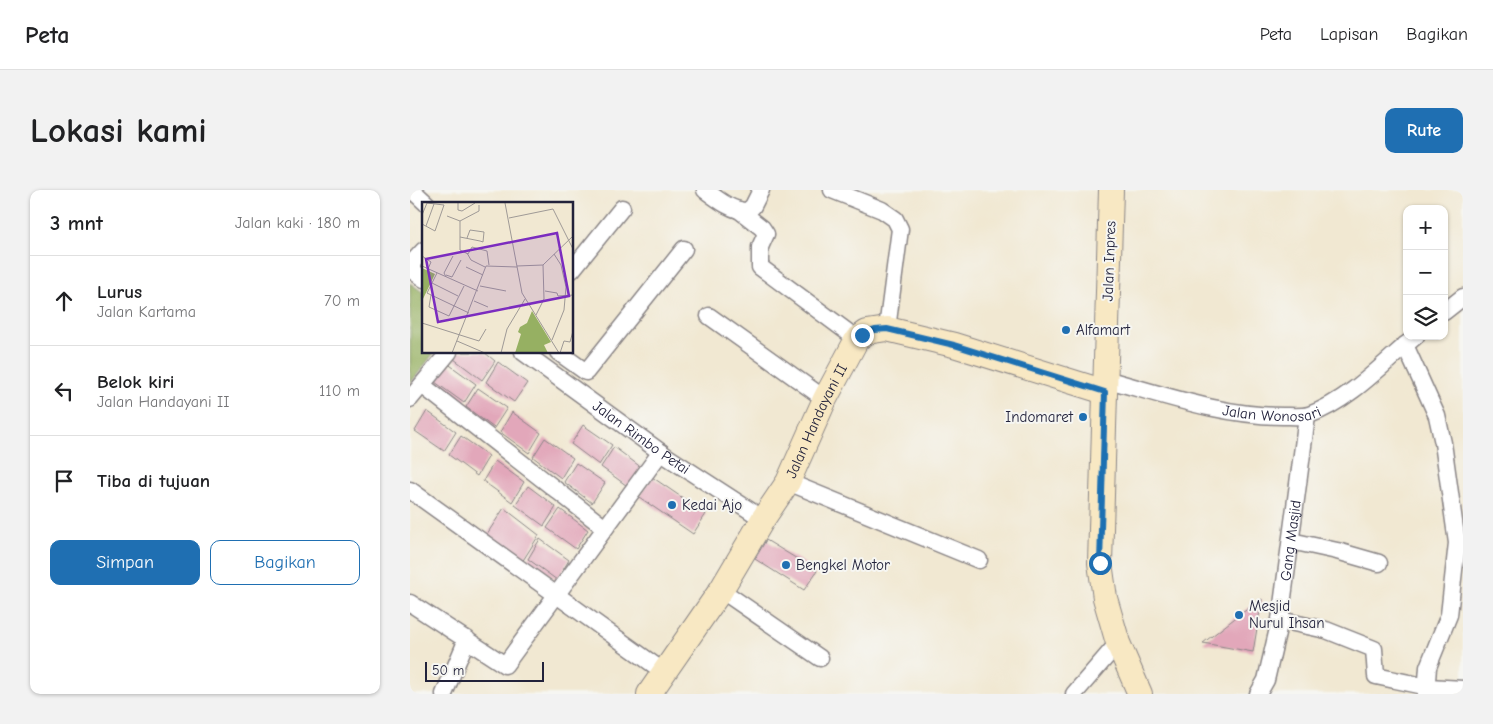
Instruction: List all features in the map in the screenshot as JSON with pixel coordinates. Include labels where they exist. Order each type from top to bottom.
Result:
[{"type":"street","points":[[412,190],[425,202]]},
{"type":"street","points":[[705,190],[740,210],[762,228],[766,234],[760,247],[760,267],[857,339],[867,332],[887,329],[1105,386]]},
{"type":"street","points":[[740,210],[748,211],[753,206],[761,190]]},
{"type":"street","points":[[832,190],[882,210],[895,219],[900,228],[887,329]]},
{"type":"street","name":"Jalan Inpres","points":[[1111,190],[1100,563],[1105,598],[1118,643],[1140,694]]},
{"type":"street","points":[[574,268],[622,208]]},
{"type":"street","points":[[561,354],[586,372],[684,249]]},
{"type":"street","points":[[410,265],[422,252]]},
{"type":"street","points":[[410,269],[422,278]]},
{"type":"street","points":[[1448,309],[1463,297]]},
{"type":"street","points":[[709,316],[825,399]]},
{"type":"street","name":"Jalan Handayani II","points":[[649,694],[720,590],[788,482],[825,399],[857,339]]},
{"type":"street","points":[[1410,341],[1437,416],[1443,443],[1457,543],[1449,614],[1430,658],[1427,691]]},
{"type":"street","name":"Jalan Wonosari","points":[[1105,386],[1239,414],[1307,416],[1321,410],[1371,376],[1410,341]]},
{"type":"street","points":[[410,400],[447,354]]},
{"type":"street","name":"Jalan Rimbo Petai","points":[[531,355],[661,452],[763,519]]},
{"type":"street","points":[[422,385],[605,528]]},
{"type":"street","name":"Gang Masjid","points":[[1258,694],[1266,680],[1280,620],[1307,416]]},
{"type":"street","points":[[410,603],[505,665],[661,452]]},
{"type":"street","points":[[788,482],[979,560]]},
{"type":"street","points":[[410,490],[664,672]]},
{"type":"street","points":[[1291,541],[1337,551],[1379,564]]},
{"type":"street","points":[[720,590],[820,658]]},
{"type":"street","points":[[1280,620],[1326,630],[1374,648],[1376,676],[1427,691],[1463,689]]},
{"type":"street","points":[[444,694],[467,639]]},
{"type":"street","points":[[1074,694],[1118,643]]},
{"type":"green space","points":[[410,283],[422,292],[422,354],[433,354],[410,384]]},
{"type":"building","points":[[457,354],[486,354],[495,361],[482,380],[454,359]]},
{"type":"building","points":[[498,362],[527,383],[514,402],[486,382]]},
{"type":"building","points":[[447,363],[476,384],[464,403],[435,382]]},
{"type":"building","points":[[478,388],[507,408],[494,428],[466,407]]},
{"type":"building","points":[[427,411],[456,432],[444,451],[415,431]]},
{"type":"building","points":[[512,412],[541,433],[529,453],[500,432]]},
{"type":"building","points":[[583,425],[612,445],[599,465],[571,444]]},
{"type":"building","points":[[461,436],[489,456],[477,476],[449,455]]},
{"type":"building","points":[[545,438],[573,458],[561,478],[533,457]]},
{"type":"building","points":[[614,447],[642,468],[630,488],[601,467]]},
{"type":"building","points":[[495,461],[524,482],[512,502],[483,481]]},
{"type":"building","points":[[576,463],[605,483],[592,503],[564,482]]},
{"type":"building","name":"Kedai Ajo","points":[[652,477],[706,514],[693,534],[639,497]]},
{"type":"building","points":[[528,486],[556,507],[544,526],[515,505]]},
{"type":"building","points":[[504,508],[539,535],[522,562],[487,534]]},
{"type":"building","points":[[560,509],[588,530],[576,549],[547,528]]},
{"type":"building","points":[[540,539],[569,560],[557,580],[528,559]]},
{"type":"building","name":"Bengkel Motor","points":[[766,540],[817,571],[804,590],[755,559]]},
{"type":"building","points":[[1262,599],[1253,652],[1203,643],[1239,615]]},
{"type":"place","name":"Alfamart","points":[[1066,330]]},
{"type":"place","name":"Indomaret","points":[[1083,417]]},
{"type":"place","name":"Kedai Ajo","points":[[672,505]]},
{"type":"place","name":"Bengkel Motor","points":[[786,565]]},
{"type":"place","name":"Mesjid Nurul Ihsan","points":[[1239,615]]},
{"type":"route","points":[[862,335],[875,330],[887,329],[954,345],[1105,392],[1100,563]]}]
